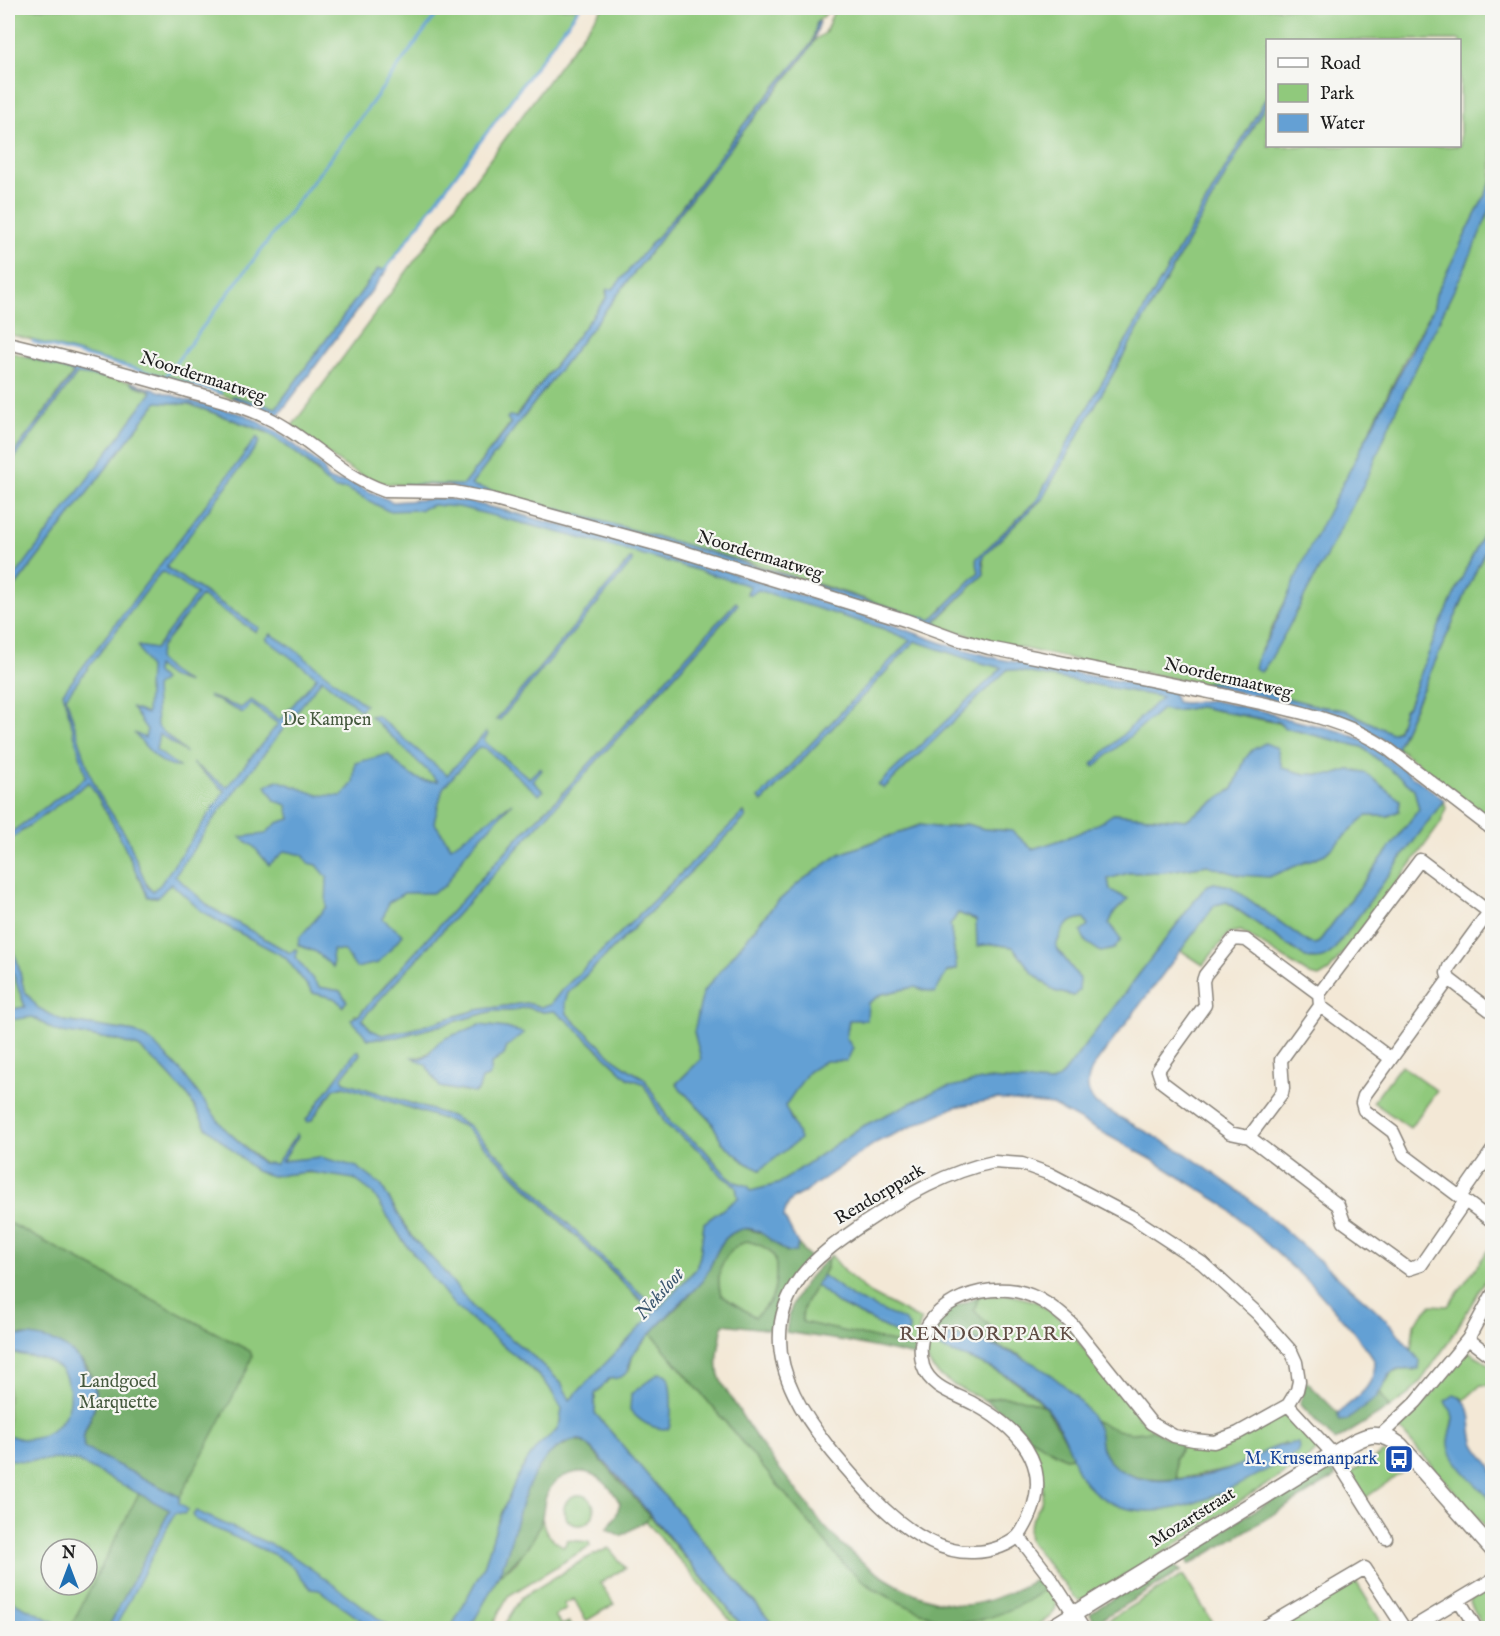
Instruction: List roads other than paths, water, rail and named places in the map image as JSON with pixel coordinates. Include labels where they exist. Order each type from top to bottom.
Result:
[{"type":"street","name":"Noordermaatweg","points":[[8,343],[110,368],[245,408],[281,424],[338,468],[385,491],[454,492],[490,499],[687,553],[989,648],[1268,705],[1347,727],[1388,749],[1492,829]]},
{"type":"street","points":[[1249,1137],[1282,1093],[1281,1060],[1319,1000],[1420,860],[1491,912],[1449,967],[1448,973],[1449,980],[1492,1012]]},
{"type":"street","points":[[1390,1058],[1246,940],[1234,939],[1205,975],[1203,981],[1205,1005],[1159,1066],[1158,1075],[1162,1082],[1230,1133],[1249,1137],[1338,1205],[1344,1222],[1409,1269],[1420,1265],[1492,1150]]},
{"type":"street","points":[[1449,980],[1390,1058],[1364,1096],[1362,1104],[1364,1110],[1393,1132],[1404,1155],[1492,1221]]},
{"type":"street","name":"Rendorppark","points":[[1019,1537],[993,1549],[961,1552],[921,1537],[885,1510],[853,1476],[806,1417],[786,1377],[780,1354],[778,1332],[785,1303],[800,1277],[848,1234],[881,1212],[957,1172],[994,1162],[1022,1164],[1050,1174],[1132,1217],[1179,1247],[1215,1274],[1258,1314],[1291,1351],[1296,1362],[1299,1381],[1298,1390],[1288,1405]]},
{"type":"street","points":[[1083,1629],[1052,1580],[1019,1537],[1032,1512],[1038,1488],[1035,1463],[1027,1448],[1018,1436],[999,1420],[975,1404],[941,1388],[925,1371],[921,1359],[921,1344],[925,1329],[934,1315],[959,1298],[970,1294],[1015,1291],[1036,1298],[1059,1312],[1072,1324],[1151,1423],[1174,1436],[1214,1442],[1259,1422],[1288,1405],[1333,1454],[1386,1538]]},
{"type":"street","points":[[1492,1295],[1468,1339],[1416,1402],[1382,1434],[1400,1445],[1492,1549]]},
{"type":"street","points":[[1468,1339],[1492,1357]]},
{"type":"street","name":"Mozartstraat","points":[[1051,1629],[1333,1454],[1369,1435],[1382,1434]]},
{"type":"street","points":[[1263,1629],[1365,1568],[1404,1629]]},
{"type":"street","points":[[1412,1629],[1492,1580]]},
{"type":"street","points":[[1459,1600],[1476,1629]]},
{"type":"water","points":[[817,22],[820,22],[812,46],[744,130],[471,485],[679,543],[931,620],[979,572],[976,559],[1037,500],[1077,426],[1266,98],[1266,104],[1042,499],[983,556],[984,574],[935,621],[939,624],[937,627],[447,486],[403,484],[463,485],[511,424],[507,418],[516,417],[607,297],[607,289],[613,289],[677,213],[744,124],[812,43]]},
{"type":"water","points":[[1492,181],[1492,205],[1467,263],[1397,407],[1368,476],[1288,628],[1261,672],[1255,668],[1258,656],[1273,629],[1307,553],[1434,307],[1436,294]]},
{"type":"water","points":[[378,269],[387,270],[281,412],[277,415],[232,398],[233,396],[276,408]]},
{"type":"water","points":[[28,355],[110,375],[108,378],[77,374],[8,467],[8,461],[74,373]]},
{"type":"water","points":[[132,382],[187,400],[246,415],[279,433],[323,467],[328,479],[337,482],[346,481],[393,502],[442,498],[470,502],[708,565],[945,644],[999,659],[1173,691],[1176,702],[1211,700],[1340,731],[1361,739],[1433,791],[1444,800],[1333,951],[1321,958],[1306,958],[1227,902],[1215,905],[1093,1067],[1088,1086],[1090,1095],[1096,1104],[1186,1154],[1244,1195],[1374,1308],[1420,1361],[1419,1369],[1398,1370],[1391,1373],[1376,1398],[1347,1420],[1339,1421],[1338,1413],[1358,1397],[1368,1385],[1372,1378],[1375,1361],[1353,1331],[1314,1287],[1223,1204],[1151,1159],[1052,1105],[997,1099],[955,1107],[877,1142],[792,1199],[786,1208],[784,1217],[798,1244],[796,1252],[782,1249],[762,1234],[748,1228],[732,1234],[721,1245],[703,1280],[636,1350],[626,1373],[623,1376],[609,1379],[595,1394],[595,1413],[776,1628],[744,1628],[609,1467],[591,1448],[580,1440],[576,1440],[556,1449],[537,1470],[520,1507],[509,1547],[489,1595],[470,1628],[451,1628],[485,1564],[497,1524],[517,1478],[530,1456],[556,1431],[560,1422],[562,1409],[549,1387],[534,1371],[454,1305],[402,1239],[373,1193],[354,1179],[309,1172],[272,1176],[256,1171],[206,1127],[189,1097],[139,1047],[116,1040],[55,1031],[33,1017],[8,1020],[8,1010],[25,1007],[8,959],[8,931],[10,946],[17,960],[24,990],[38,1008],[63,1021],[135,1032],[151,1041],[182,1072],[224,1128],[262,1163],[276,1164],[297,1134],[298,1137],[282,1161],[320,1157],[357,1167],[381,1185],[411,1236],[475,1310],[535,1358],[561,1383],[570,1400],[654,1313],[464,1126],[344,1086],[334,1089],[311,1121],[306,1120],[356,1051],[359,1051],[360,1054],[342,1077],[344,1082],[453,1117],[468,1125],[620,1275],[658,1309],[696,1269],[704,1223],[738,1198],[736,1186],[723,1177],[700,1151],[666,1125],[643,1083],[628,1078],[569,1022],[554,1011],[543,1012],[526,1007],[510,1011],[493,1011],[398,1037],[368,1039],[351,1019],[359,1015],[515,841],[560,796],[736,602],[738,604],[724,621],[362,1019],[371,1030],[382,1035],[409,1030],[477,1010],[526,1003],[541,1007],[550,1005],[561,991],[744,812],[746,817],[568,993],[565,1002],[567,1014],[575,1022],[614,1059],[644,1078],[671,1124],[703,1148],[727,1176],[735,1182],[748,1186],[751,1191],[778,1184],[861,1127],[937,1090],[986,1079],[1050,1083],[1061,1077],[1206,886],[1214,883],[1230,886],[1309,943],[1318,943],[1419,809],[1414,789],[1362,747],[1285,728],[1278,722],[1200,707],[1162,709],[1094,767],[1092,764],[1162,697],[1008,669],[884,788],[878,785],[1002,668],[915,641],[762,802],[759,798],[910,640],[884,629],[758,590],[751,595],[747,594],[750,586],[714,575],[459,507],[433,505],[419,510],[388,511],[347,489],[335,489],[300,456],[267,432],[189,404],[157,402],[8,596],[8,586],[152,392],[147,388],[131,384]]},
{"type":"water","points":[[257,437],[260,441],[256,447],[167,565],[167,568],[259,628],[256,632],[201,596],[161,647],[158,659],[170,671],[188,683],[170,677],[156,666],[156,673],[163,680],[155,687],[157,726],[186,753],[159,734],[156,750],[179,767],[160,760],[134,733],[145,738],[147,730],[132,708],[147,714],[149,668],[138,646],[155,649],[197,594],[164,572],[160,573],[66,697],[90,774],[99,794],[127,837],[147,886],[152,891],[160,885],[225,791],[192,763],[227,787],[278,724],[251,704],[243,713],[208,696],[241,708],[251,700],[280,720],[317,677],[266,639],[271,634],[290,646],[365,705],[360,710],[322,679],[218,813],[175,876],[211,908],[290,953],[297,950],[295,957],[319,987],[340,991],[347,1001],[343,1006],[334,998],[313,993],[285,957],[200,910],[171,883],[158,897],[148,897],[117,831],[89,782],[8,841],[8,835],[86,777],[63,693]]},
{"type":"water","points":[[1492,514],[1492,535],[1398,744],[1397,748],[1400,752],[1373,733],[1353,723],[1262,697],[1205,685],[1207,682],[1228,683],[1318,706],[1344,710],[1391,733],[1398,731],[1404,710],[1408,706],[1439,627]]},
{"type":"water","points":[[630,559],[632,562],[500,720],[496,720]]},
{"type":"water","points":[[376,715],[447,775],[486,732],[488,734],[484,740],[486,743],[529,778],[540,768],[542,770],[533,781],[543,791],[539,795],[485,748],[479,747],[443,788],[434,822],[451,847],[512,803],[466,853],[445,886],[432,893],[404,893],[388,903],[383,919],[403,935],[378,963],[356,968],[344,951],[332,950],[333,967],[316,952],[298,945],[299,938],[326,907],[327,877],[317,865],[308,863],[303,855],[285,851],[269,865],[254,847],[240,837],[265,834],[277,823],[290,819],[287,805],[275,801],[266,786],[277,780],[318,795],[342,796],[353,783],[355,763],[388,754],[416,778],[438,781],[370,716]]},
{"type":"water","points":[[1265,743],[1277,748],[1282,768],[1305,774],[1333,775],[1349,770],[1364,772],[1400,800],[1399,811],[1388,816],[1366,816],[1325,854],[1269,877],[1239,875],[1207,865],[1163,872],[1128,873],[1108,879],[1110,890],[1128,899],[1114,913],[1109,924],[1121,940],[1114,949],[1101,952],[1086,942],[1081,932],[1088,926],[1084,918],[1073,921],[1065,927],[1056,947],[1080,979],[1079,990],[1074,996],[1054,991],[1032,972],[1013,947],[993,944],[977,946],[976,920],[958,913],[950,925],[957,969],[947,972],[935,993],[914,987],[882,994],[868,1003],[867,1020],[849,1020],[846,1038],[853,1048],[847,1061],[825,1061],[808,1072],[785,1106],[800,1139],[760,1170],[746,1163],[722,1142],[711,1121],[676,1084],[701,1059],[694,1032],[703,992],[775,904],[801,881],[840,854],[920,825],[943,828],[966,824],[984,829],[1012,831],[1032,849],[1084,830],[1113,814],[1186,820],[1233,789],[1245,759],[1252,750]]},
{"type":"water","points":[[479,1025],[524,1033],[507,1047],[504,1055],[491,1064],[491,1072],[488,1077],[482,1079],[478,1091],[474,1093],[440,1087],[426,1065],[412,1057],[425,1057],[444,1039]]},
{"type":"water","points":[[822,1275],[854,1298],[905,1321],[909,1326],[909,1332],[904,1334],[894,1332],[837,1303],[816,1285]]},
{"type":"water","points":[[8,1333],[48,1340],[72,1352],[90,1377],[96,1397],[84,1435],[84,1448],[180,1497],[179,1503],[188,1510],[184,1514],[175,1513],[115,1628],[108,1628],[170,1510],[77,1461],[8,1459],[8,1435],[27,1439],[48,1433],[67,1412],[70,1394],[64,1374],[53,1364],[41,1358],[8,1351]]},
{"type":"water","points":[[947,1335],[1001,1348],[1048,1373],[1076,1397],[1089,1413],[1099,1431],[1105,1456],[1110,1462],[1135,1477],[1159,1480],[1205,1476],[1235,1467],[1282,1445],[1298,1443],[1299,1448],[1297,1453],[1247,1481],[1189,1505],[1159,1510],[1131,1509],[1105,1500],[1082,1479],[1058,1425],[1036,1396],[998,1371],[939,1347],[938,1342]]},
{"type":"water","points":[[659,1373],[666,1375],[669,1383],[671,1418],[669,1429],[647,1424],[630,1410],[631,1394]]},
{"type":"water","points":[[1454,1395],[1466,1403],[1475,1444],[1492,1470],[1492,1501],[1466,1474],[1451,1452],[1449,1441],[1454,1417],[1445,1401]]},
{"type":"water","points":[[196,1511],[285,1551],[391,1628],[372,1628],[319,1590],[311,1589],[293,1567],[275,1555],[196,1520],[193,1515]]},
{"type":"water","points":[[8,1599],[66,1628],[23,1628],[8,1621]]},
{"type":"waterway","points":[[33,342],[165,377],[441,8]]},
{"type":"waterway","points":[[385,270],[579,8]]},
{"type":"waterway","points":[[165,377],[221,393]]},
{"type":"place","name":"M. Krusemanpark","points":[[1399,1459]]},
{"type":"district","name":"RENDORPPARK","points":[[987,1334]]},
{"type":"park label","name":"De Kampen","points":[[327,720]]},
{"type":"park label","name":"Landgoed Marquette","points":[[118,1392]]},
{"type":"water label","name":"Neksloot","points":[[660,1294]]}]
